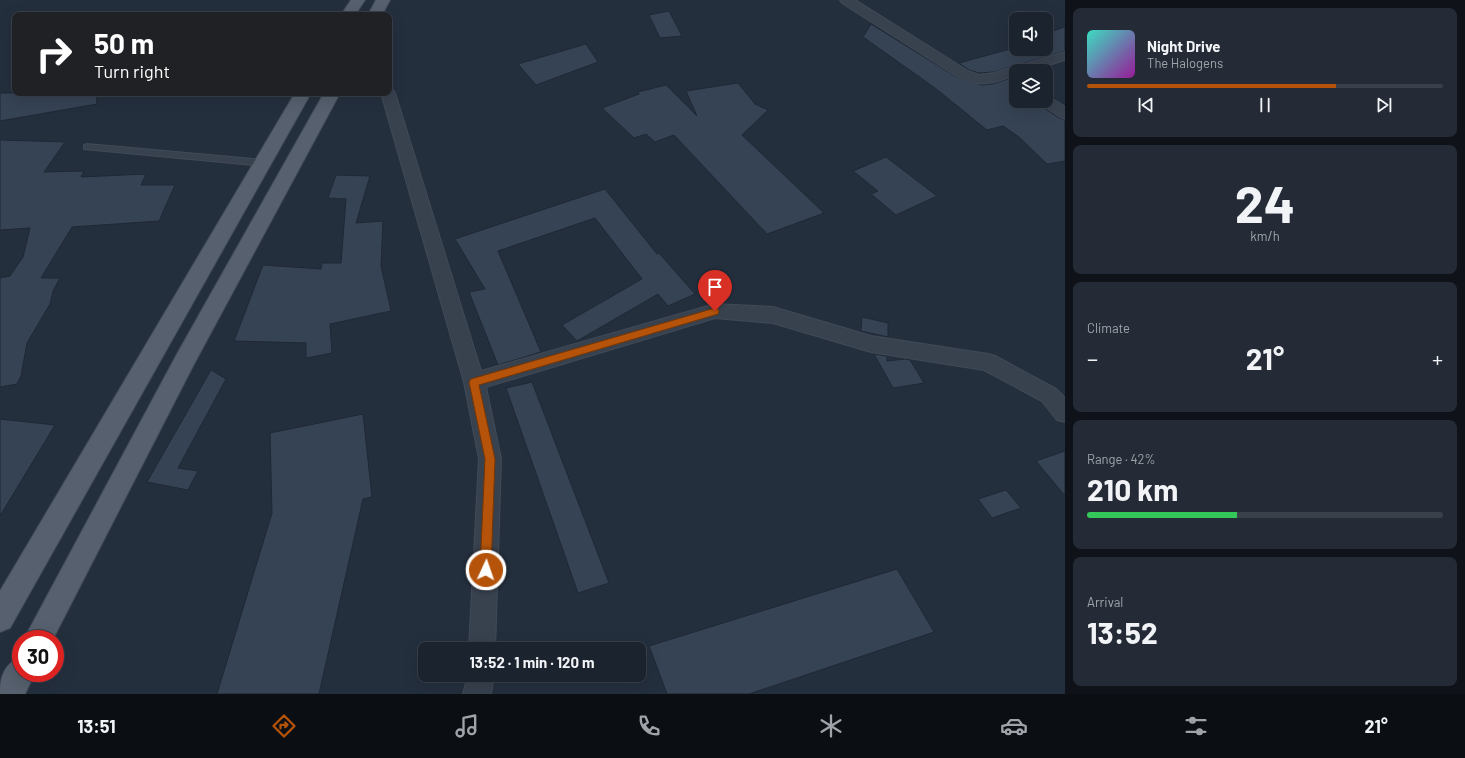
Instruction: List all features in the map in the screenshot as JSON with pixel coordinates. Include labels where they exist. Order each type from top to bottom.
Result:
[{"type":"main road","points":[[350,12],[358,0]]},
{"type":"main road","points":[[377,12],[383,0]]},
{"type":"main road","points":[[0,618],[301,96]]},
{"type":"main road","points":[[43,630],[185,360],[330,96]]},
{"type":"main road","points":[[9,694],[16,682]]},
{"type":"street","points":[[846,0],[963,74],[978,79],[1009,76]]},
{"type":"street","points":[[1044,64],[1065,56]]},
{"type":"street","points":[[389,96],[474,382],[490,459],[482,642]]},
{"type":"street","points":[[1053,106],[1065,114]]},
{"type":"street","points":[[474,382],[715,311],[773,315],[871,344],[988,362],[1049,395],[1065,413]]},
{"type":"street","points":[[478,694],[480,682]]},
{"type":"lane","points":[[87,147],[264,163]]},
{"type":"building","points":[[669,11],[682,36],[660,38],[649,15]]},
{"type":"building","points":[[871,24],[958,78],[982,85],[992,84],[1009,79],[1009,108],[1044,108],[1059,118],[1065,120],[1065,161],[1047,164],[1019,137],[1003,126],[987,130],[935,88],[863,37]]},
{"type":"building","points":[[1065,27],[1065,51],[1053,55],[1053,31]]},
{"type":"building","points":[[586,44],[598,62],[536,85],[518,64]]},
{"type":"building","points":[[1009,49],[1009,56],[1048,56],[1021,64],[1009,64],[1009,68],[994,72],[979,73],[969,70],[959,63]]},
{"type":"building","points":[[738,83],[755,104],[768,110],[742,135],[824,213],[767,234],[674,135],[655,142],[646,134],[634,138],[602,108],[639,94],[638,92],[666,85],[697,116],[686,91]]},
{"type":"building","points":[[0,93],[12,93],[12,96],[96,96],[97,104],[0,121]]},
{"type":"building","points":[[0,140],[65,142],[44,172],[84,171],[81,177],[146,174],[141,185],[175,185],[159,221],[72,227],[41,278],[60,278],[53,291],[50,304],[27,343],[21,376],[17,384],[0,387],[0,278],[10,276],[23,257],[30,228],[0,230]]},
{"type":"building","points":[[886,157],[937,196],[896,215],[871,194],[878,191],[853,171]]},
{"type":"building","points":[[336,175],[370,176],[356,223],[383,221],[381,266],[391,311],[330,324],[332,353],[306,358],[306,343],[234,341],[263,265],[321,269],[322,263],[341,263],[346,199],[328,198]]},
{"type":"building","points":[[605,189],[657,254],[659,253],[695,294],[668,306],[658,294],[577,341],[562,325],[642,279],[595,218],[498,251],[541,352],[498,365],[469,292],[485,289],[455,239]]},
{"type":"building","points":[[862,317],[888,323],[888,337],[861,331]]},
{"type":"building","points":[[874,354],[887,356],[887,361],[905,359],[910,360],[924,383],[893,388]]},
{"type":"building","points":[[211,370],[226,379],[178,468],[198,471],[188,490],[147,482]]},
{"type":"building","points":[[532,382],[609,583],[578,593],[506,388]]},
{"type":"building","points":[[363,414],[372,497],[363,499],[319,694],[217,694],[272,513],[270,433]]},
{"type":"building","points":[[0,419],[55,425],[0,516]]},
{"type":"building","points":[[1065,451],[1065,496],[1036,461]]},
{"type":"building","points":[[1006,490],[1021,508],[992,518],[978,499]]},
{"type":"building","points":[[897,569],[934,632],[749,694],[667,694],[649,646]]},
{"type":"route","points":[[486,570],[490,459],[474,382],[715,311]]}]
